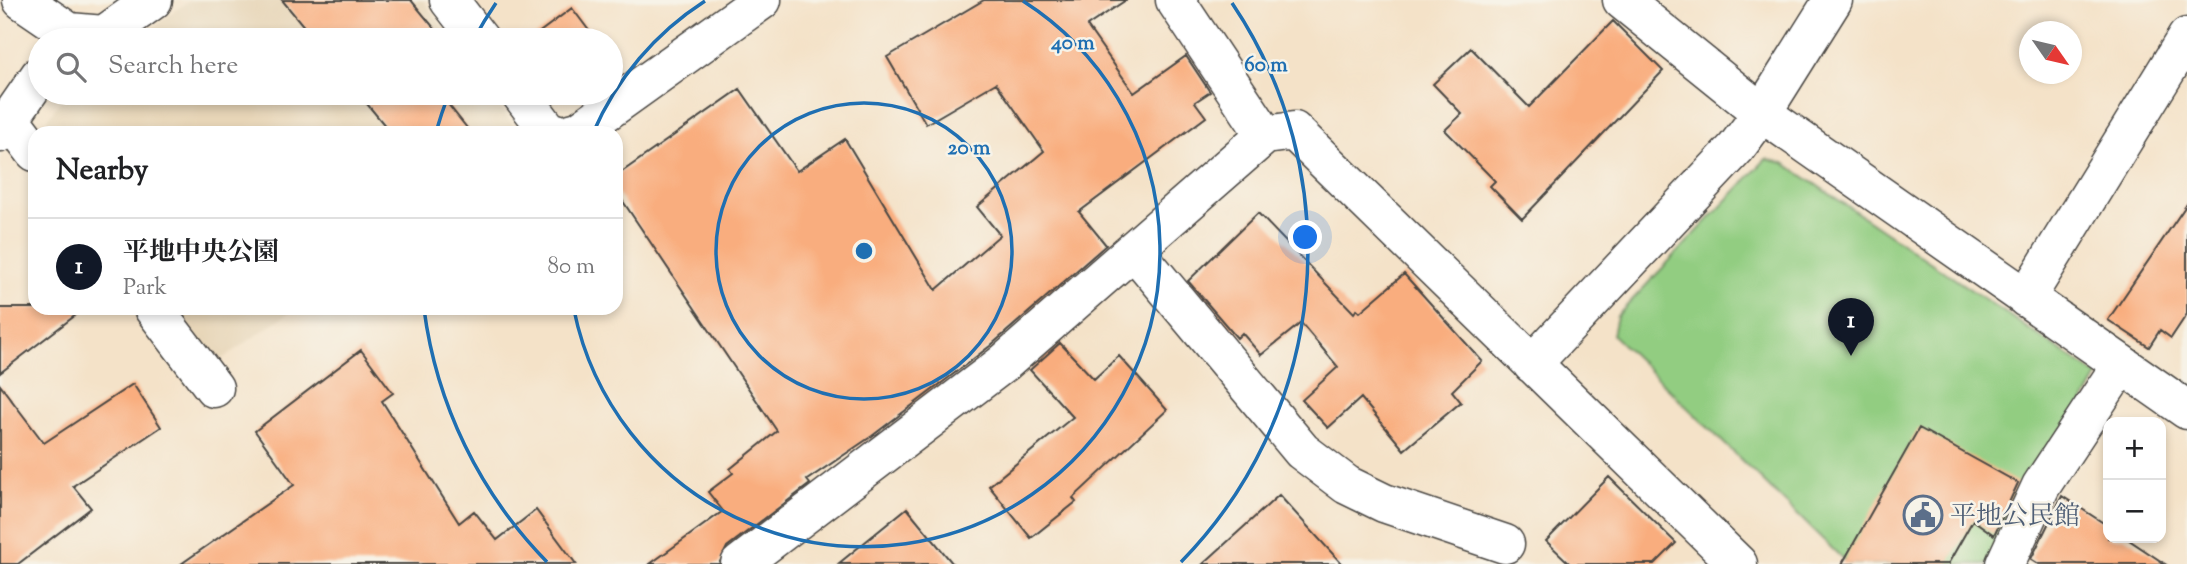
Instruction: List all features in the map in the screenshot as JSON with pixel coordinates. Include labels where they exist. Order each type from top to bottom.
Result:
[{"type":"street","points":[[22,0],[57,28]]},
{"type":"street","points":[[114,28],[153,0]]},
{"type":"street","points":[[449,0],[471,28]]},
{"type":"street","points":[[623,100],[762,0]]},
{"type":"street","points":[[1175,0],[1265,135]]},
{"type":"street","points":[[1622,0],[1762,113],[2187,410]]},
{"type":"street","points":[[1532,363],[1736,148],[1762,113],[1833,0]]},
{"type":"street","points":[[2026,298],[2187,37]]},
{"type":"street","points":[[28,92],[5,126],[28,146]]},
{"type":"street","points":[[529,105],[545,126]]},
{"type":"street","points":[[586,126],[615,105]]},
{"type":"street","points":[[740,564],[782,552],[1135,251],[1265,135],[1294,131],[1738,564]]},
{"type":"street","points":[[1135,251],[1302,451],[1347,485],[1504,557]]},
{"type":"street","points":[[158,315],[214,388]]},
{"type":"street","points":[[2005,564],[2041,486],[2121,365]]},
{"type":"shaded area","points":[[190,0],[423,0],[443,28],[152,28]]},
{"type":"shaded area","points":[[57,105],[499,105],[514,126],[42,126]]},
{"type":"shaded area","points":[[180,315],[286,315],[216,363]]},
{"type":"green space","points":[[1766,159],[1784,163],[2098,376],[1994,564],[1848,564],[1613,335],[1617,316]]},
{"type":"building","points":[[282,0],[411,0],[434,28],[305,28]]},
{"type":"building","points":[[984,0],[1126,0],[1087,26],[1134,93],[1186,56],[1210,92],[1195,102],[1206,117],[1079,212],[1106,245],[990,346],[872,436],[807,480],[810,484],[727,547],[719,564],[650,564],[723,511],[708,492],[733,473],[730,469],[777,431],[623,201],[623,171],[740,89],[797,171],[845,139],[936,290],[1000,235],[977,207],[1044,151],[996,83],[926,124],[887,57]]},
{"type":"building","points":[[572,8],[587,28],[545,28]]},
{"type":"building","points":[[1613,21],[1663,71],[1522,219],[1490,186],[1495,181],[1445,130],[1462,114],[1433,84],[1471,48],[1529,107]]},
{"type":"building","points":[[368,105],[449,105],[465,126],[385,126]]},
{"type":"building","points":[[2187,204],[2187,314],[2171,338],[2160,330],[2149,347],[2108,320]]},
{"type":"building","points":[[1258,213],[1354,313],[1357,309],[1360,312],[1404,274],[1482,361],[1452,391],[1461,402],[1404,450],[1361,398],[1328,428],[1302,400],[1338,367],[1301,323],[1261,355],[1242,333],[1237,338],[1188,281]]},
{"type":"building","points":[[0,308],[28,308],[28,315],[76,315],[0,373]]},
{"type":"building","points":[[1060,343],[1094,379],[1119,356],[1167,410],[1073,498],[1076,502],[1031,538],[989,486],[1073,417],[1030,370]]},
{"type":"building","points":[[361,350],[393,393],[382,401],[459,523],[474,511],[497,540],[536,510],[576,564],[181,564],[294,485],[255,431]]},
{"type":"building","points":[[133,384],[161,427],[73,486],[91,508],[18,564],[0,564],[0,385],[44,443]]},
{"type":"building","name":"平地公民館","points":[[1919,428],[2018,483],[1994,535],[1973,520],[1948,564],[1842,564]]},
{"type":"building","points":[[1609,477],[1676,543],[1655,564],[1570,564],[1546,541]]},
{"type":"building","points":[[1279,495],[1342,564],[1203,564]]},
{"type":"building","points":[[2062,496],[2103,523],[2103,543],[2134,543],[2165,564],[2039,564],[2031,559]]},
{"type":"building","points":[[907,508],[953,564],[838,564]]},
{"type":"place","name":"平地中央公園","points":[[1851,356]]},
{"type":"place","name":"平地公民館","points":[[1923,515]]}]
